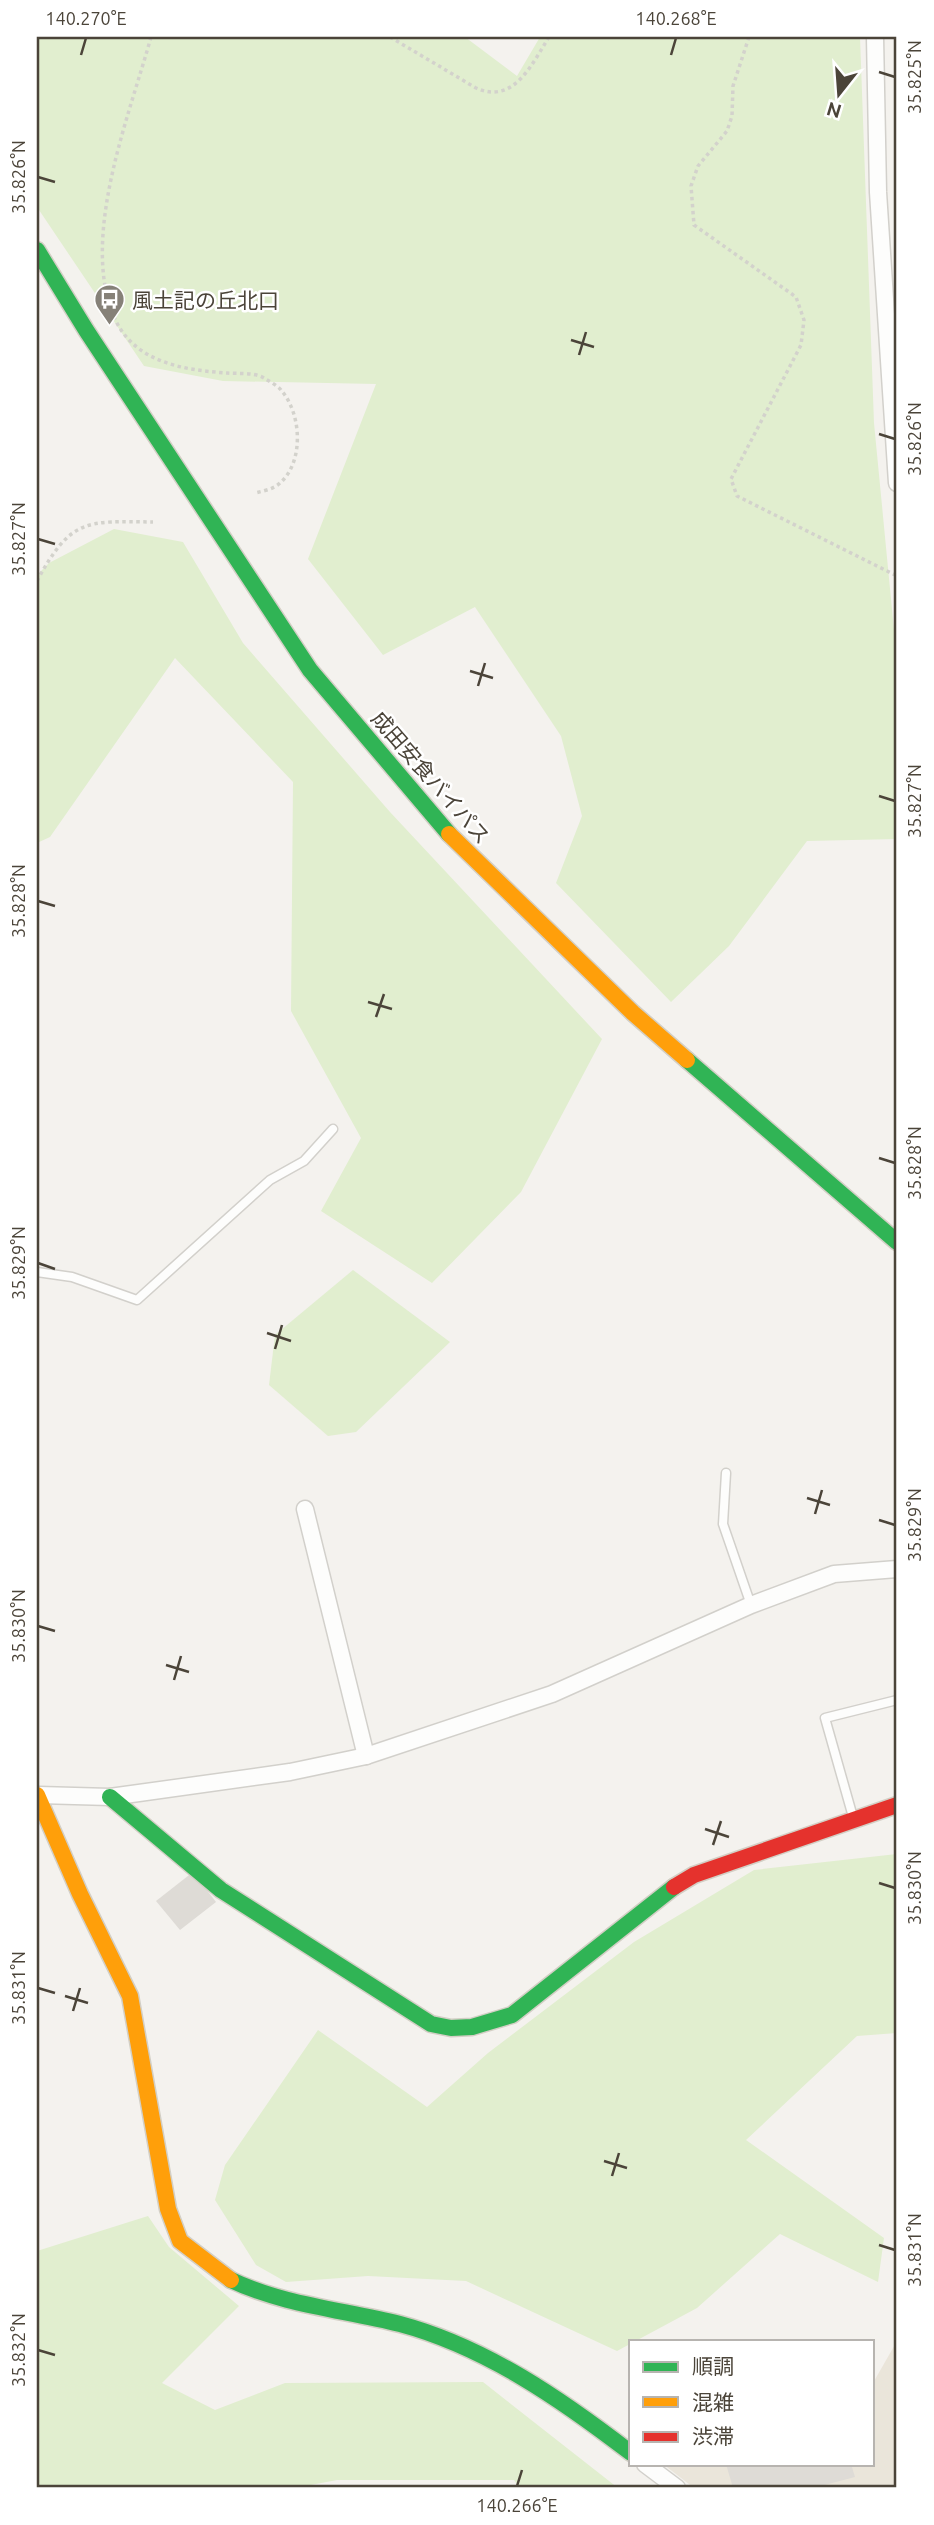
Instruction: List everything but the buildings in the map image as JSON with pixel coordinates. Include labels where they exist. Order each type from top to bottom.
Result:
[{"type":"street","points":[[875,37],[878,192],[897,483]]},
{"type":"street","name":"成田安食バイパス","points":[[37,250],[93,342],[310,670],[456,842],[633,1013],[897,1242]]},
{"type":"street","points":[[305,1508],[366,1756]]},
{"type":"street","points":[[629,2451],[565,2402],[464,2347],[402,2325],[255,2291],[222,2275],[180,2241],[168,2208],[130,1996],[80,1894],[38,1795],[110,1797],[290,1772],[366,1756],[552,1694],[751,1605],[834,1574],[897,1569]]},
{"type":"street","points":[[110,1797],[221,1890],[431,2024],[449,2031],[493,2023],[512,2015],[665,1893],[694,1875],[897,1805]]},
{"type":"street","points":[[648,2466],[677,2488]]},
{"type":"lane","points":[[37,1272],[72,1277],[137,1300],[270,1180],[304,1161],[333,1129]]},
{"type":"lane","points":[[726,1473],[723,1524],[751,1605]]},
{"type":"lane","points":[[854,1820],[825,1718],[897,1700]]},
{"type":"path","points":[[151,37],[106,201],[100,253],[107,290],[114,318],[130,340],[152,358],[186,370],[260,376],[281,390],[292,411],[298,438],[296,456],[278,486],[255,493]]},
{"type":"path","points":[[390,37],[476,88],[501,93],[524,78],[549,37]]},
{"type":"path","points":[[749,37],[733,86],[733,116],[727,131],[698,166],[691,186],[694,225],[796,297],[804,320],[801,345],[731,479],[737,496],[897,576]]},
{"type":"path","points":[[37,581],[68,535],[95,521],[153,522]]},
{"type":"shaded area","points":[[897,2341],[897,2488],[694,2488],[666,2466],[874,2466],[874,2381]]},
{"type":"green space","points":[[37,37],[465,37],[517,76],[540,37],[860,37],[874,423],[897,661],[897,839],[807,841],[729,946],[671,1002],[556,883],[582,816],[561,736],[475,607],[383,655],[308,559],[376,384],[223,381],[144,366],[37,207]]},
{"type":"green space","points":[[114,529],[183,542],[243,643],[390,812],[602,1039],[521,1192],[432,1283],[321,1211],[361,1138],[291,1011],[293,782],[175,658],[50,837],[37,843],[37,575],[49,563]]},
{"type":"green space","points":[[353,1270],[450,1342],[356,1432],[328,1436],[269,1385],[275,1335]]},
{"type":"green space","points":[[897,1854],[897,2033],[857,2036],[746,2140],[884,2238],[878,2282],[780,2234],[697,2308],[637,2340],[629,2340],[629,2345],[617,2351],[466,2281],[368,2276],[286,2282],[256,2265],[215,2200],[225,2165],[318,2030],[427,2107],[488,2053],[634,1942],[754,1870]]},
{"type":"green space","points":[[148,2216],[169,2247],[239,2306],[162,2383],[215,2410],[285,2383],[483,2382],[618,2488],[520,2488],[514,2480],[337,2480],[295,2488],[37,2488],[37,2251]]},
{"type":"traffic: fast","points":[[37,250],[86,330],[310,670],[449,834]]},
{"type":"traffic: fast","points":[[687,1060],[897,1242]]},
{"type":"traffic: fast","points":[[110,1797],[221,1890],[431,2024],[451,2028],[472,2027],[512,2015],[674,1887]]},
{"type":"traffic: fast","points":[[231,2280],[293,2301],[400,2324],[463,2346],[522,2377],[629,2452]]},
{"type":"traffic: slow","points":[[449,834],[633,1013],[687,1060]]},
{"type":"traffic: slow","points":[[37,1795],[80,1894],[130,1996],[168,2209],[180,2241],[231,2280]]},
{"type":"traffic: jam","points":[[674,1887],[694,1875],[897,1805]]},
{"type":"place","name":"風土記の丘北口","points":[[109,327]]}]
